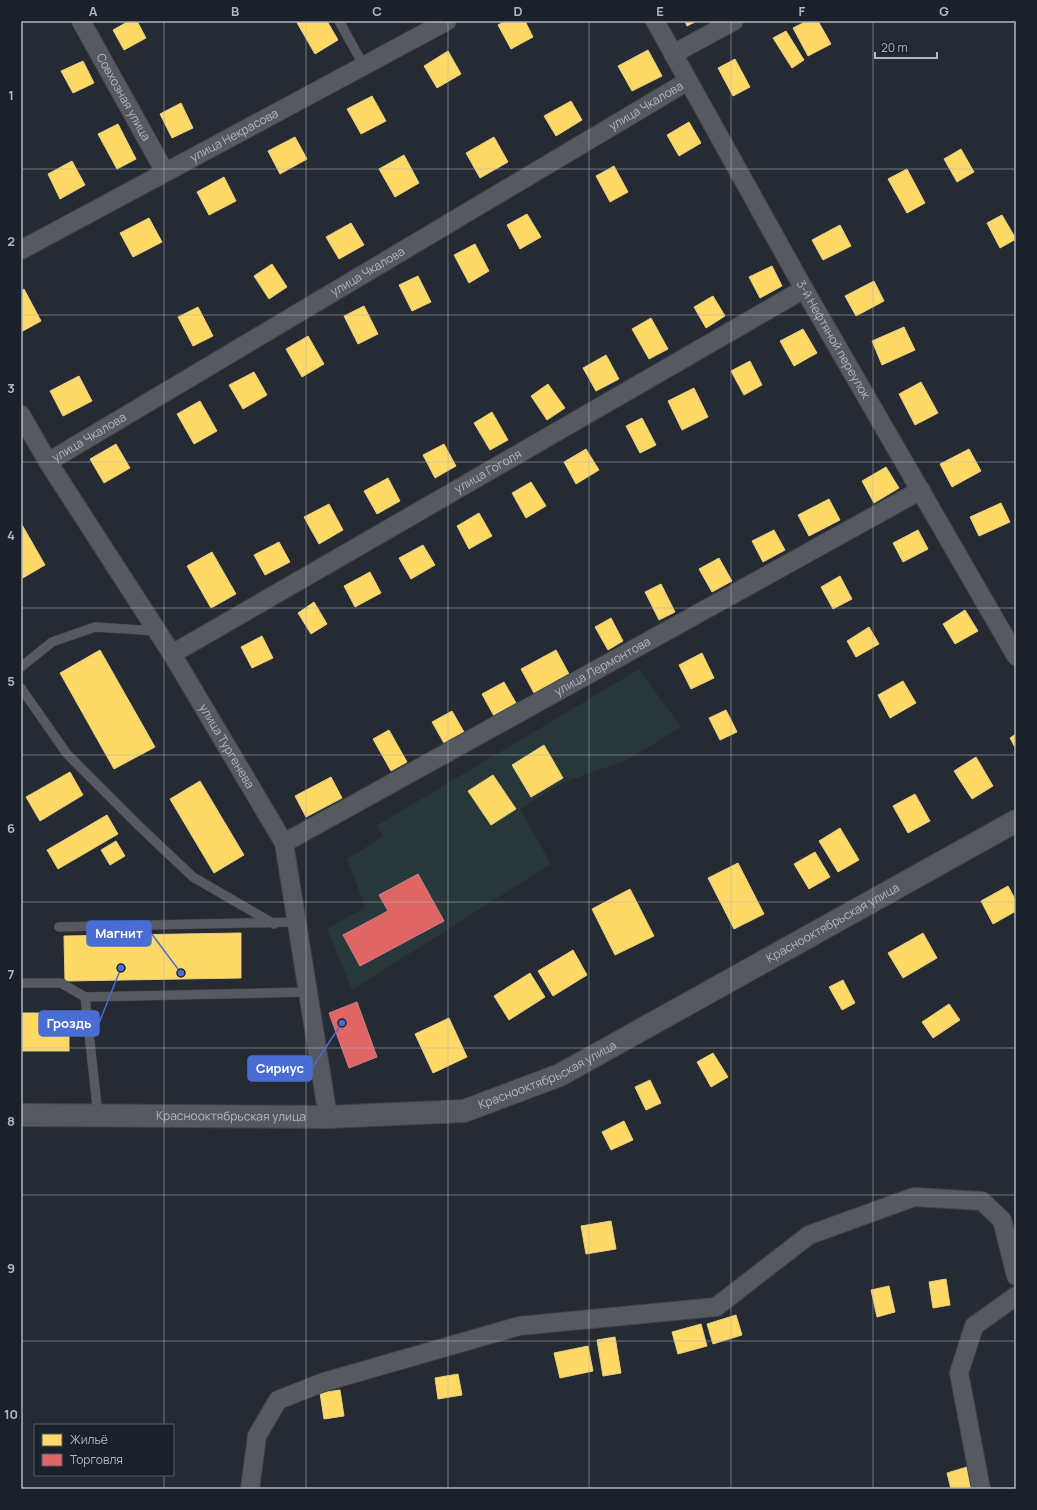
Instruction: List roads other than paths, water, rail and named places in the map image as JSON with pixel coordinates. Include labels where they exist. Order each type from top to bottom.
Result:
[{"type":"street","name":"Совхозная улица","points":[[81,21],[165,172]]},
{"type":"street","name":"улица Некрасова","points":[[21,250],[448,21]]},
{"type":"street","name":"3-й Нефтяной переулок","points":[[655,21],[804,289],[1016,656]]},
{"type":"street","points":[[673,54],[734,21]]},
{"type":"street","name":"улица Чкалова","points":[[48,462],[688,82]]},
{"type":"street","name":"улица Гоголя","points":[[172,654],[804,289]]},
{"type":"street","name":"улица Тургенева","points":[[21,415],[48,462],[172,654],[284,843],[328,1117]]},
{"type":"street","name":"улица Лермонтова","points":[[284,843],[921,490]]},
{"type":"street","name":"Краснооктябрьская улица","points":[[21,1115],[328,1117],[464,1111],[560,1075],[1016,821]]},
{"type":"street","points":[[250,1489],[257,1436],[278,1400],[324,1382],[519,1326],[716,1307],[808,1235],[914,1197],[982,1201],[1002,1220],[1016,1276]]},
{"type":"street","points":[[981,1489],[959,1373],[974,1326],[1016,1296]]},
{"type":"lane","points":[[338,21],[364,66]]},
{"type":"lane","points":[[21,667],[52,642],[95,627],[157,630]]},
{"type":"lane","points":[[21,688],[67,754],[140,827],[193,877],[274,924]]},
{"type":"lane","points":[[59,927],[274,924],[297,922]]},
{"type":"lane","points":[[21,983],[61,983],[85,997],[308,992]]},
{"type":"lane","points":[[85,997],[98,1115]]},
{"type":"place","name":"Гроздь","points":[[121,968]]},
{"type":"place","name":"Магнит","points":[[181,973]]},
{"type":"place","name":"Сириус","points":[[342,1023]]}]
